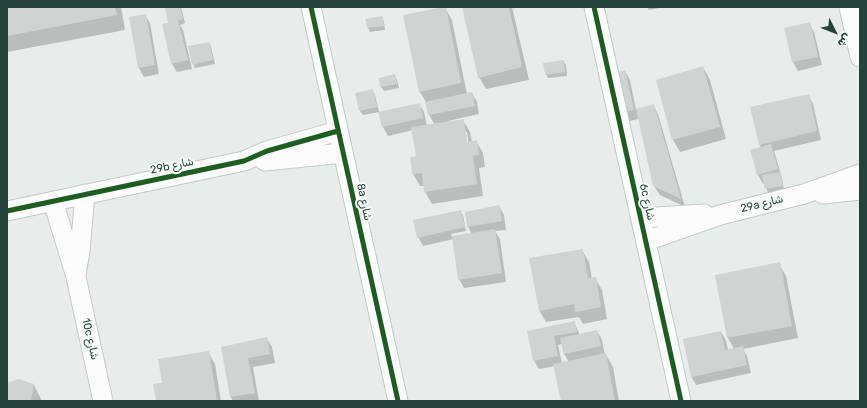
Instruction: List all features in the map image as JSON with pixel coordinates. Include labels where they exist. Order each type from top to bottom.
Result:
[{"type":"street","name":"8a شارع","points":[[311,7],[398,401]]},
{"type":"street","name":"6c شارع","points":[[594,7],[681,401]]},
{"type":"street","points":[[849,7],[860,57]]},
{"type":"street","name":"29b شارع","points":[[7,211],[244,161],[267,151],[338,131]]},
{"type":"street","name":"29b شارع","points":[[244,161],[260,162],[343,153]]},
{"type":"street","name":"29a شارع","points":[[646,241],[720,215],[804,194],[860,174]]},
{"type":"street","name":"29a شارع","points":[[804,194],[860,190]]},
{"type":"street","name":"10c شارع","points":[[76,276],[80,251],[85,194]]},
{"type":"street","name":"10c شارع","points":[[53,201],[76,276],[103,401]]},
{"type":"street","name":"29a شارع","points":[[641,218],[704,214],[720,215]]},
{"type":"building","points":[[7,7],[115,7],[117,15],[7,36]]},
{"type":"building","points":[[165,7],[180,7],[183,19],[178,20],[188,60],[171,64],[162,24],[168,23]]},
{"type":"building","points":[[446,7],[461,83],[419,92],[403,15]]},
{"type":"building","points":[[462,7],[509,7],[522,67],[478,78]]},
{"type":"building","points":[[146,14],[155,65],[138,68],[129,17]]},
{"type":"building","points":[[382,16],[384,26],[367,28],[365,19]]},
{"type":"building","points":[[810,22],[818,57],[792,62],[784,28]]},
{"type":"building","points":[[209,42],[213,60],[192,65],[188,46]]},
{"type":"building","points":[[564,60],[565,72],[545,75],[543,63]]},
{"type":"building","points":[[703,66],[720,127],[672,140],[656,80]]},
{"type":"building","points":[[625,70],[634,110],[619,114],[611,74]]},
{"type":"building","points":[[395,74],[397,84],[380,87],[379,78]]},
{"type":"building","points":[[373,89],[377,107],[359,111],[355,93]]},
{"type":"building","points":[[472,92],[475,106],[428,115],[425,102]]},
{"type":"building","points":[[809,94],[817,131],[759,145],[750,107]]},
{"type":"building","points":[[420,103],[423,118],[382,127],[378,112]]},
{"type":"building","points":[[654,104],[681,199],[653,186],[636,109]]},
{"type":"building","points":[[464,119],[467,142],[477,140],[479,155],[473,156],[477,184],[424,192],[422,173],[412,174],[410,157],[416,156],[411,127]]},
{"type":"building","points":[[771,144],[778,169],[757,175],[750,150]]},
{"type":"building","points":[[780,172],[783,186],[765,189],[762,175]]},
{"type":"building","points":[[499,205],[502,221],[467,227],[465,212]]},
{"type":"building","points":[[461,210],[465,227],[417,238],[413,220]]},
{"type":"building","points":[[495,229],[502,273],[458,280],[452,236]]},
{"type":"building","points":[[583,249],[588,278],[596,277],[601,307],[575,312],[574,304],[539,311],[529,258]]},
{"type":"building","points":[[780,262],[792,326],[727,338],[715,275]]},
{"type":"building","points":[[575,321],[577,332],[554,336],[558,356],[533,361],[527,331]]},
{"type":"building","points":[[597,330],[601,346],[564,354],[560,338]]},
{"type":"building","points":[[721,331],[725,350],[743,346],[747,365],[691,377],[683,339]]},
{"type":"building","points":[[267,337],[270,354],[248,358],[255,393],[230,397],[221,347]]},
{"type":"building","points":[[209,351],[217,401],[156,401],[153,384],[162,383],[158,359]]},
{"type":"building","points":[[606,353],[615,401],[561,401],[553,364]]},
{"type":"building","points":[[18,379],[34,384],[31,401],[7,401],[7,383]]},
{"type":"cycle path","points":[[311,7],[398,401]]},
{"type":"cycle path","points":[[594,7],[681,401]]},
{"type":"cycle path","points":[[7,211],[244,161],[267,151],[338,131]]}]
